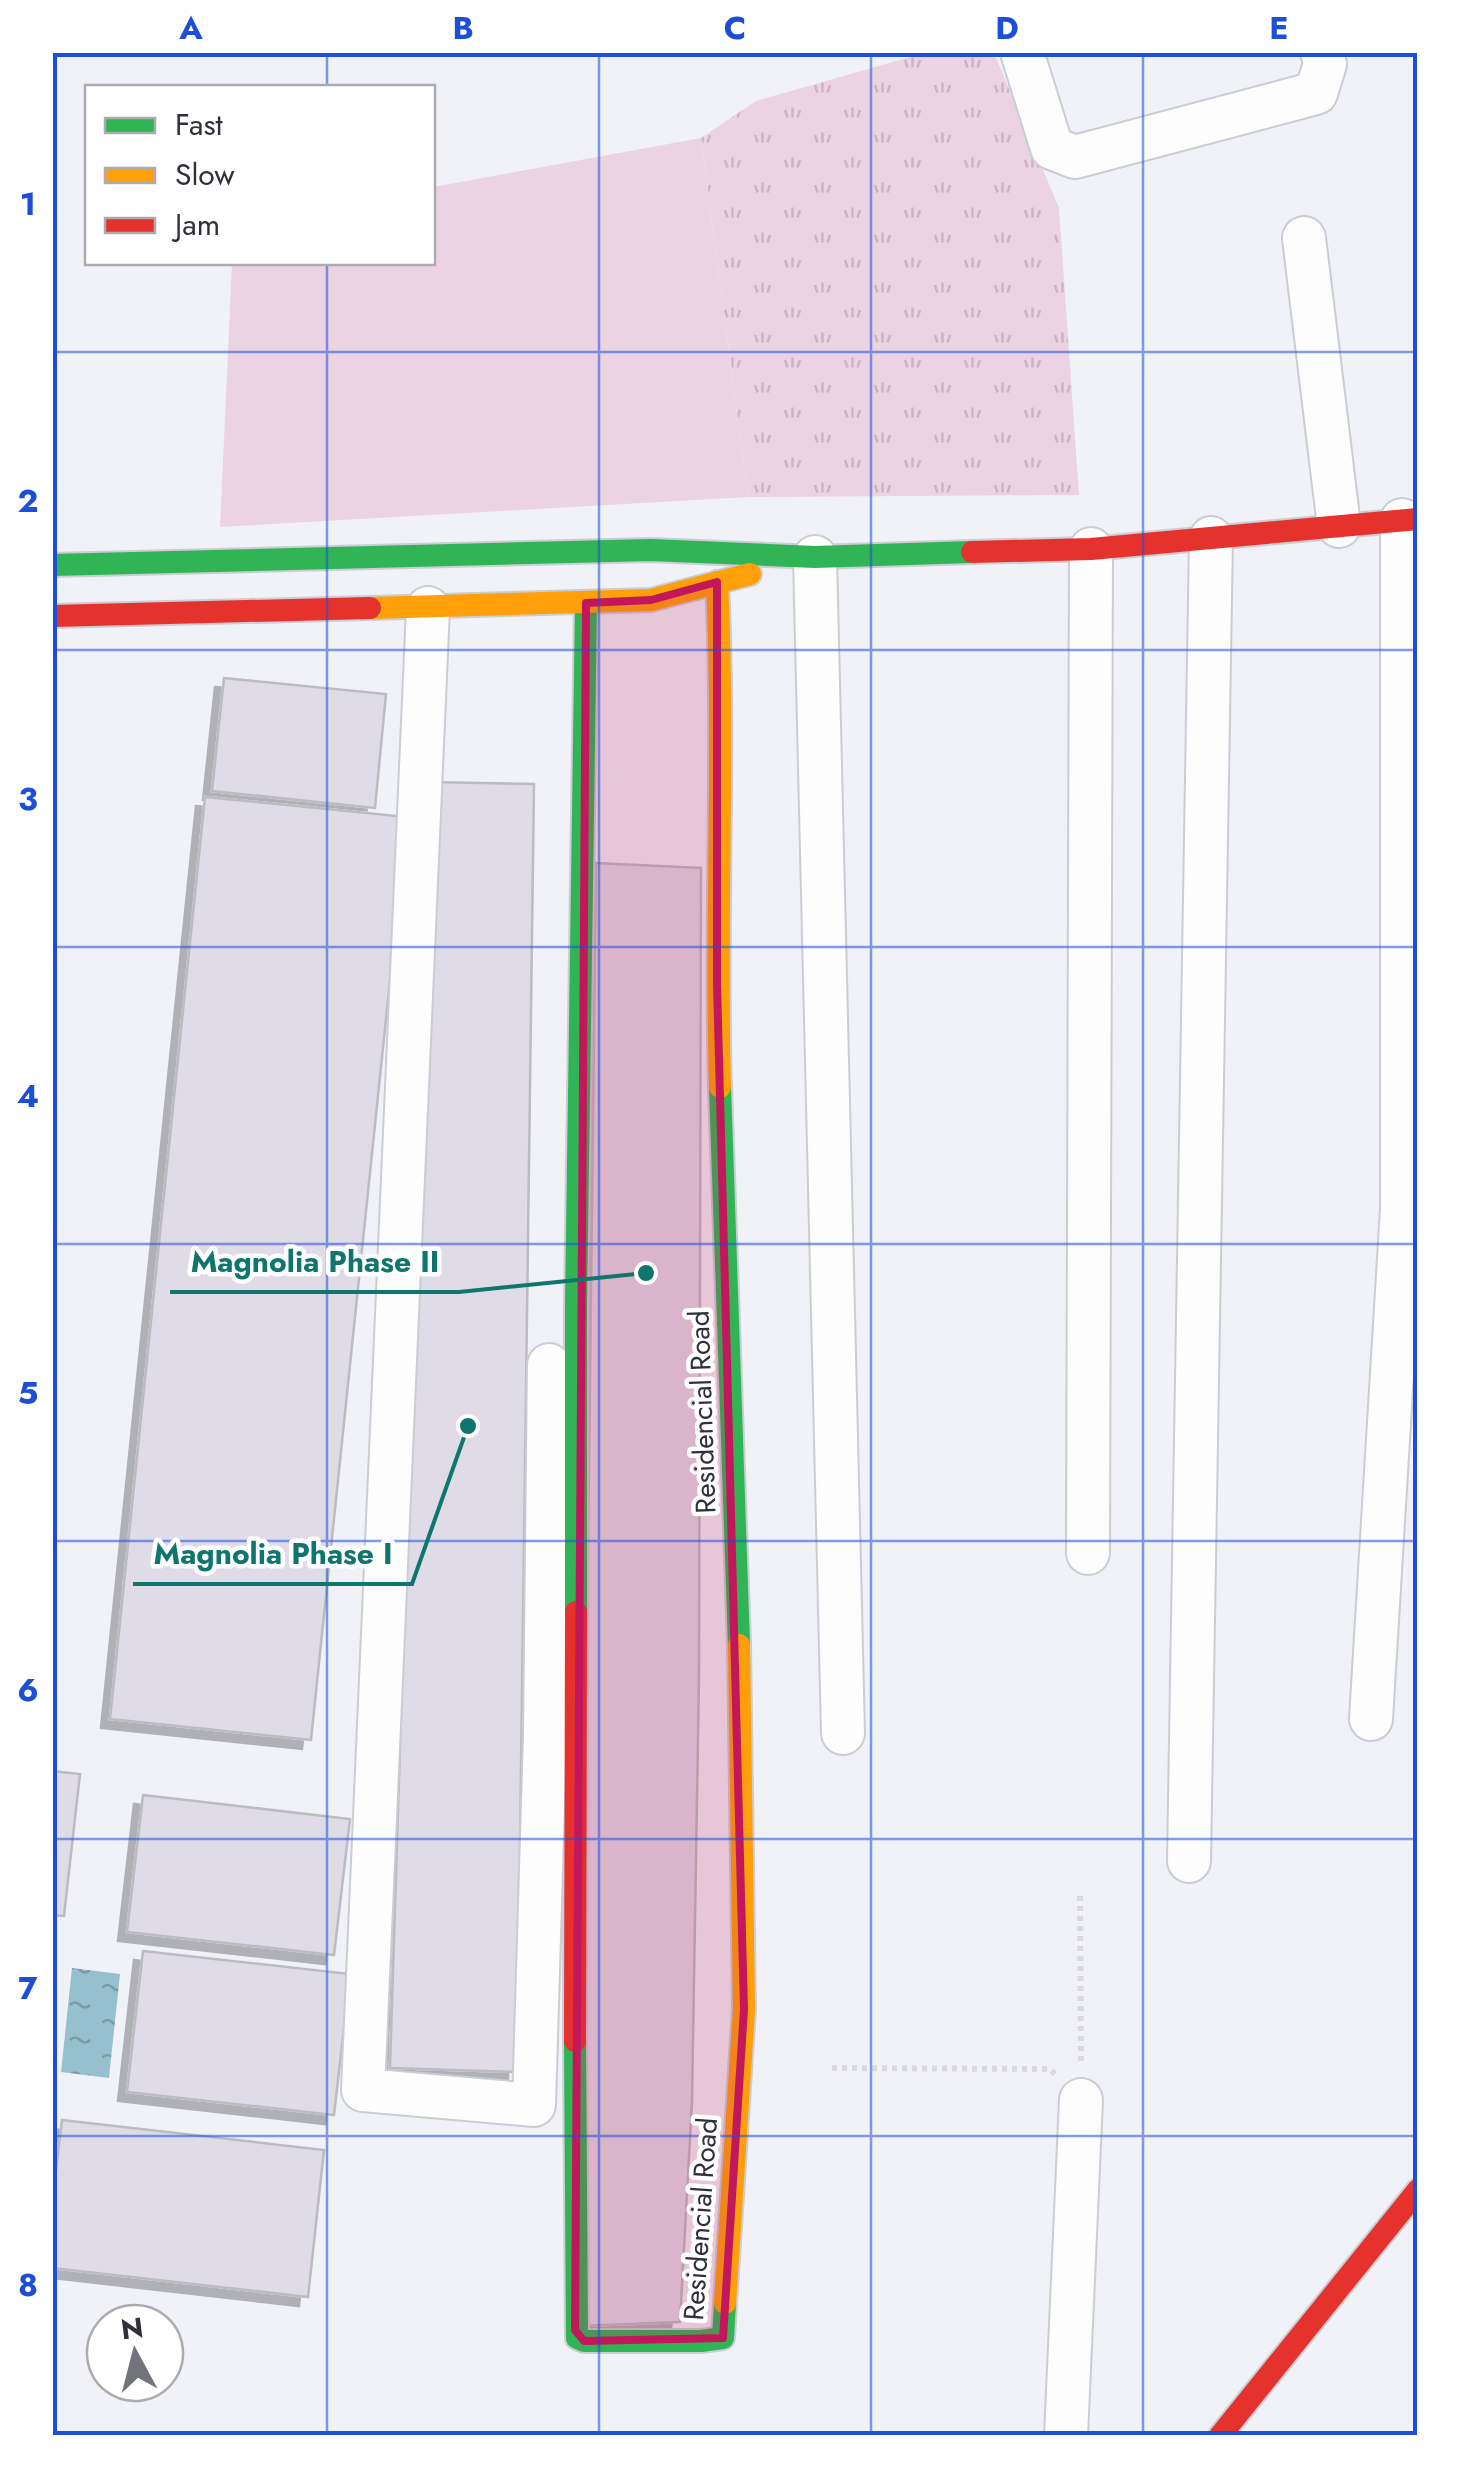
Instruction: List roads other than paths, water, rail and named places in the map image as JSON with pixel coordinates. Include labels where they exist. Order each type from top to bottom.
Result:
[{"type":"street","points":[[1022,52],[1052,148],[1075,157],[1316,94],[1325,64],[1322,52]]},
{"type":"street","points":[[1304,238],[1340,526]]},
{"type":"street","points":[[52,565],[651,550],[815,557],[1091,548],[1410,520],[1402,1208],[1371,1719]]},
{"type":"street","points":[[1189,1861],[1211,538]]},
{"type":"street","points":[[1088,1553],[1091,548]]},
{"type":"street","points":[[52,616],[650,600],[815,557]]},
{"type":"street","points":[[815,557],[843,1734]]},
{"type":"street","name":"Residencial Road","points":[[577,603],[575,2330],[577,2338],[584,2342],[702,2341],[723,2338],[744,2009],[742,1745],[716,983],[720,644],[717,582]]},
{"type":"street","points":[[428,608],[363,2090],[534,2105],[545,1736],[557,866],[563,659],[577,603]]},
{"type":"street","points":[[1066,2436],[1081,2100]]},
{"type":"street","points":[[1220,2436],[1418,2190]]},
{"type":"water","points":[[72,1968],[120,1974],[109,2078],[61,2072]]},
{"type":"place","name":"Magnolia Phase II","points":[[646,1273]]},
{"type":"place","name":"Magnolia Phase I","points":[[468,1426]]}]
